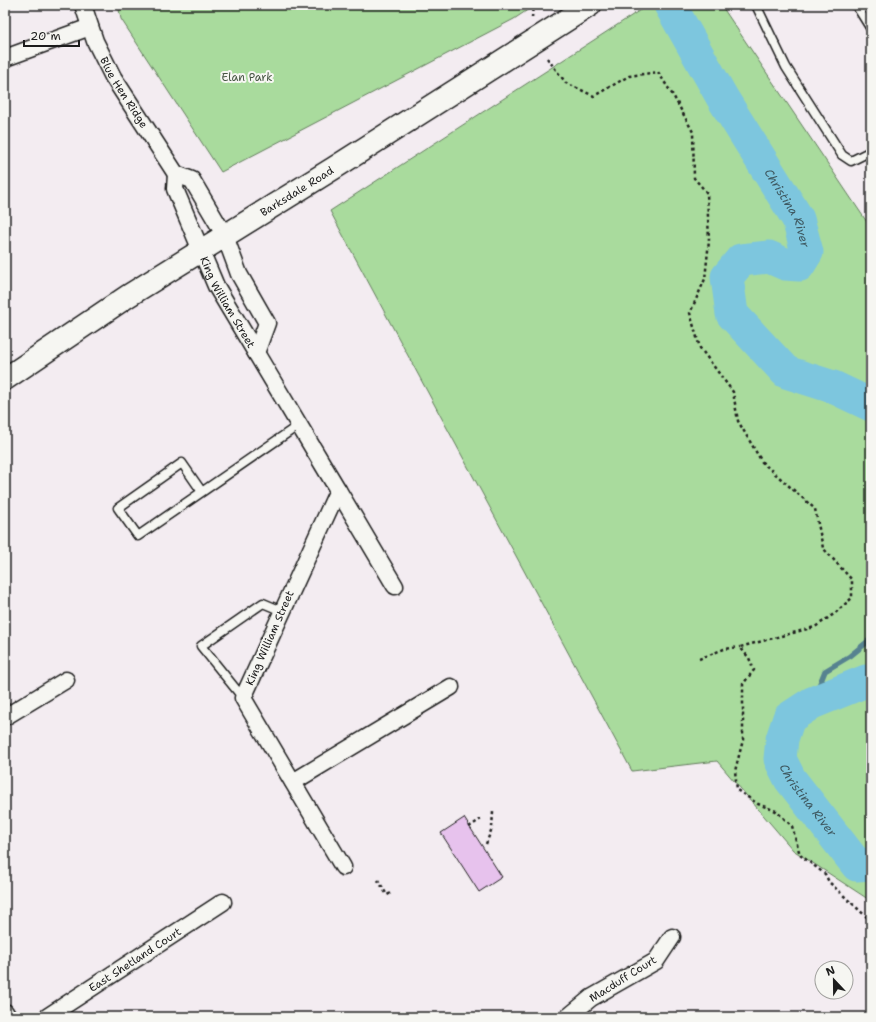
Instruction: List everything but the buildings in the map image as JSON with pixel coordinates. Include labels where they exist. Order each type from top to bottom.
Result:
[{"type":"street","name":"Blue Hen Ridge","points":[[83,5],[101,56],[176,174]]},
{"type":"street","name":"Barksdale Road","points":[[5,379],[93,319],[590,5]]},
{"type":"street","points":[[5,58],[90,27]]},
{"type":"street","points":[[201,250],[175,189],[176,174],[192,180],[225,236]]},
{"type":"street","name":"King William Street","points":[[225,236],[239,274],[268,323],[256,353]]},
{"type":"street","name":"King William Street","points":[[201,250],[216,286],[395,586]]},
{"type":"street","name":"King William Street","points":[[338,490],[243,698],[343,867]]},
{"type":"street","points":[[5,717],[66,680]]},
{"type":"street","points":[[292,782],[451,687]]},
{"type":"street","name":"East Shetland Court","points":[[47,1017],[223,902]]},
{"type":"street","name":"Macduff Court","points":[[568,1017],[592,998],[656,960],[672,937]]},
{"type":"street","points":[[5,1012],[8,1017]]},
{"type":"lane","points":[[756,5],[786,67],[842,155],[851,160],[871,151]]},
{"type":"lane","points":[[856,5],[871,29]]},
{"type":"lane","points":[[202,492],[182,463],[118,508],[138,536],[202,492],[299,425]]},
{"type":"lane","points":[[243,698],[201,646],[263,603],[282,611]]},
{"type":"path","points":[[532,19],[533,5]]},
{"type":"path","points":[[547,58],[566,83],[594,96],[629,76],[658,72],[674,97],[693,132],[694,178],[708,193],[709,241],[705,279],[690,313],[700,348],[733,392],[738,421],[762,462],[815,509],[823,548],[852,580],[852,598],[834,614],[815,627],[740,647],[724,649],[699,659]]},
{"type":"path","points":[[740,647],[749,658],[754,670],[743,684],[743,740],[735,771],[737,790],[758,804],[776,811],[792,826],[800,855],[825,874],[829,882],[871,921]]},
{"type":"path","points":[[486,844],[492,828],[493,812]]},
{"type":"path","points":[[469,827],[481,819]]},
{"type":"path","points":[[378,880],[387,895],[391,894]]},
{"type":"green space","name":"Elan Park","points":[[118,5],[535,5],[514,19],[221,172],[121,19]]},
{"type":"green space","points":[[648,5],[721,5],[871,228],[871,901],[793,850],[717,761],[632,771],[330,211]]},
{"type":"waterway","name":"Christina River","points":[[670,5],[723,99],[798,219],[807,252],[799,265],[785,264],[769,257],[741,260],[727,277],[732,314],[786,372],[833,387],[871,405]]},
{"type":"waterway","name":"Christina River","points":[[812,703],[825,671],[850,656],[871,639]]},
{"type":"waterway","name":"Christina River","points":[[871,681],[866,681],[812,703],[789,718],[782,739],[780,759],[790,779],[857,865],[871,864]]}]
